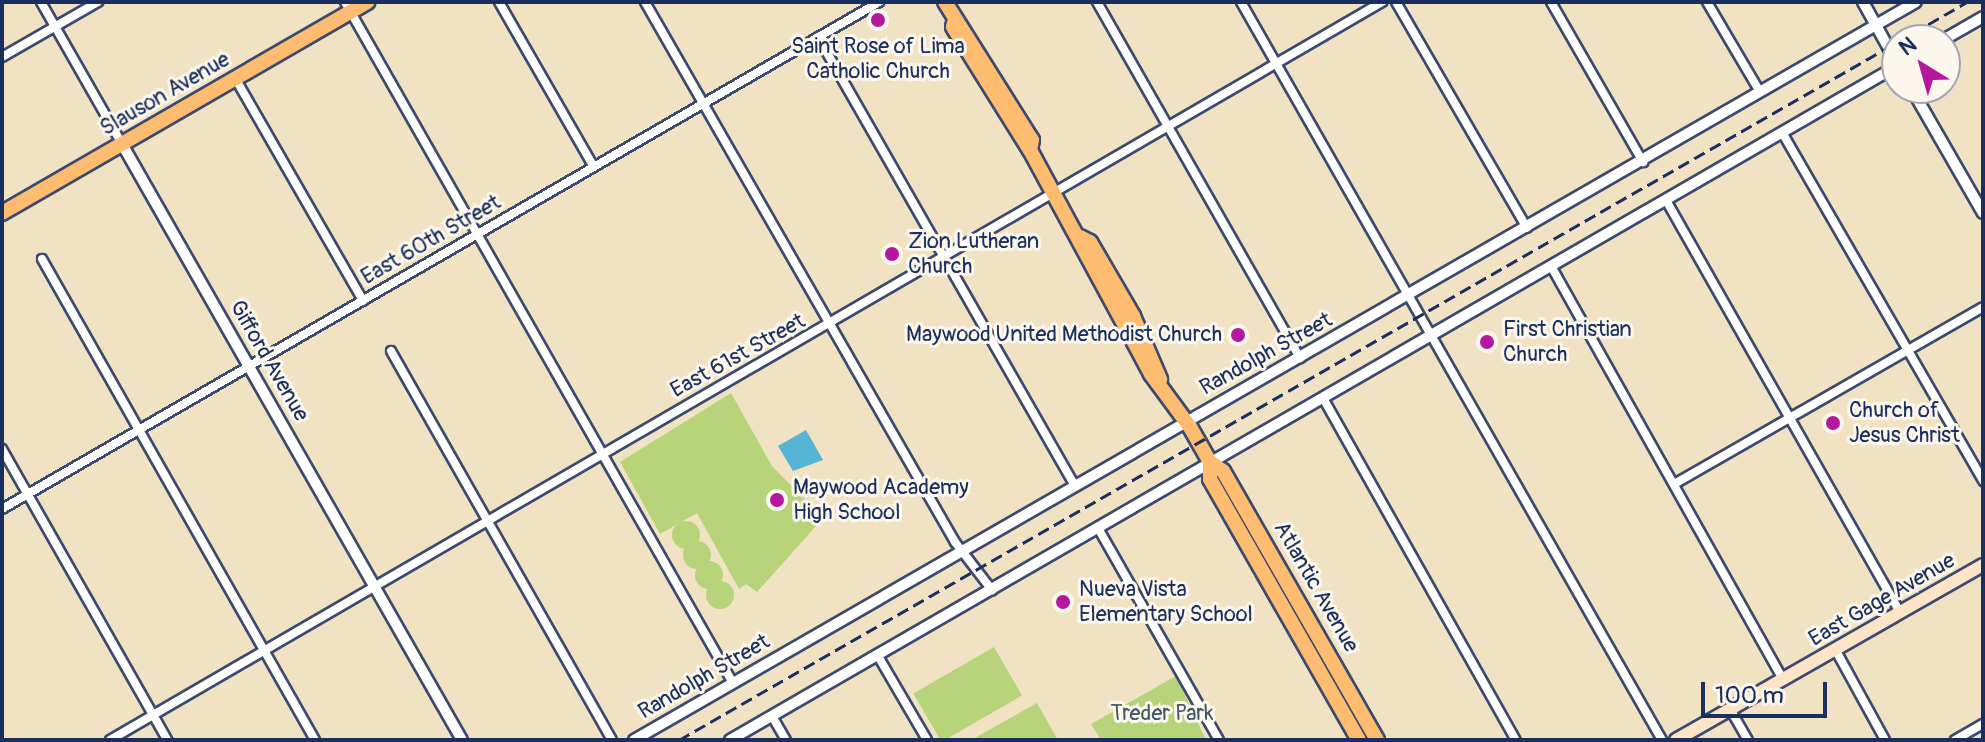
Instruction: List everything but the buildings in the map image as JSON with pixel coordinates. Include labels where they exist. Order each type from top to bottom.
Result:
[{"type":"main road","name":"Slauson Avenue","points":[[2,213],[235,78],[347,7],[367,2]]},
{"type":"main road","name":"Atlantic Avenue","points":[[945,2],[955,19],[963,21],[1032,140],[1030,150],[1055,195],[1080,237],[1090,242],[1133,316],[1160,379],[1210,462],[1223,471],[1377,740]]},
{"type":"main road","name":"Atlantic Avenue","points":[[1210,462],[1210,479],[1359,740]]},
{"type":"main road","name":"East Gage Avenue","points":[[1676,740],[1983,565]]},
{"type":"street","name":"Gifford Avenue","points":[[41,2],[462,740]]},
{"type":"street","points":[[2,57],[98,2]]},
{"type":"street","points":[[499,2],[594,167]]},
{"type":"street","points":[[645,2],[963,553],[992,590]]},
{"type":"street","name":"East 60th Street","points":[[2,509],[879,2]]},
{"type":"street","points":[[1097,2],[1300,358]]},
{"type":"street","points":[[1241,2],[1662,740]]},
{"type":"street","name":"East 61st Street","points":[[110,740],[1055,195],[1167,125],[1382,2]]},
{"type":"street","points":[[1396,2],[1527,228]]},
{"type":"street","points":[[1551,2],[1643,162]]},
{"type":"street","points":[[1707,2],[1760,92]]},
{"type":"street","points":[[1863,2],[1881,35]]},
{"type":"street","name":"Randolph Street","points":[[634,740],[1188,424],[1916,2]]},
{"type":"street","points":[[347,7],[733,683]]},
{"type":"street","points":[[1961,30],[1983,17]]},
{"type":"street","points":[[818,37],[1075,486]]},
{"type":"street","points":[[730,740],[1667,202],[1881,75]]},
{"type":"street","points":[[235,78],[363,301]]},
{"type":"street","points":[[1920,104],[1983,213]]},
{"type":"street","points":[[1783,134],[1983,481]]},
{"type":"street","points":[[1667,202],[1900,612]]},
{"type":"street","points":[[42,259],[315,740]]},
{"type":"street","points":[[1551,266],[1676,483],[1783,679]]},
{"type":"street","points":[[1676,483],[1983,307]]},
{"type":"street","points":[[391,351],[612,740]]},
{"type":"street","points":[[1323,398],[1516,740]]},
{"type":"street","points":[[2,449],[167,740]]},
{"type":"street","points":[[1098,528],[1219,740]]},
{"type":"street","points":[[1835,649],[1885,740]]},
{"type":"street","points":[[878,656],[927,740]]},
{"type":"street","points":[[1730,709],[1748,740]]},
{"type":"street","points":[[772,716],[786,740]]},
{"type":"street","points":[[1955,740],[1983,724]]},
{"type":"green space","points":[[731,393],[772,466],[813,508],[817,525],[757,592],[746,584],[739,589],[697,513],[660,534],[620,462]]},
{"type":"green space","points":[[686,521],[696,525],[700,535],[696,545],[686,549],[676,545],[672,535],[676,525]]},
{"type":"green space","points":[[697,541],[707,545],[711,555],[707,565],[697,569],[687,565],[683,555],[687,545]]},
{"type":"green space","points":[[709,561],[719,565],[723,575],[719,585],[709,589],[699,585],[695,575],[699,565]]},
{"type":"green space","points":[[720,581],[730,585],[734,595],[730,605],[720,609],[710,605],[706,595],[710,585]]},
{"type":"green space","points":[[994,647],[1022,695],[940,740],[913,694]]},
{"type":"green space","name":"Treder Park","points":[[1176,676],[1206,740],[1101,740],[1091,724]]},
{"type":"green space","points":[[1037,703],[1058,740],[971,740]]},
{"type":"water","points":[[806,430],[823,460],[793,471],[778,446]]},
{"type":"railway","points":[[679,740],[1967,2]]},
{"type":"place","name":"Saint Rose of Lima Catholic Church","points":[[878,20]]},
{"type":"place","name":"Zion Lutheran Church","points":[[892,254]]},
{"type":"place","name":"Maywood United Methodist Church","points":[[1238,335]]},
{"type":"place","name":"First Christian Church","points":[[1487,342]]},
{"type":"place","name":"Church of Jesus Christ","points":[[1833,423]]},
{"type":"place","name":"Maywood Academy High School","points":[[777,500]]},
{"type":"place","name":"Nueva Vista Elementary School","points":[[1063,602]]}]
